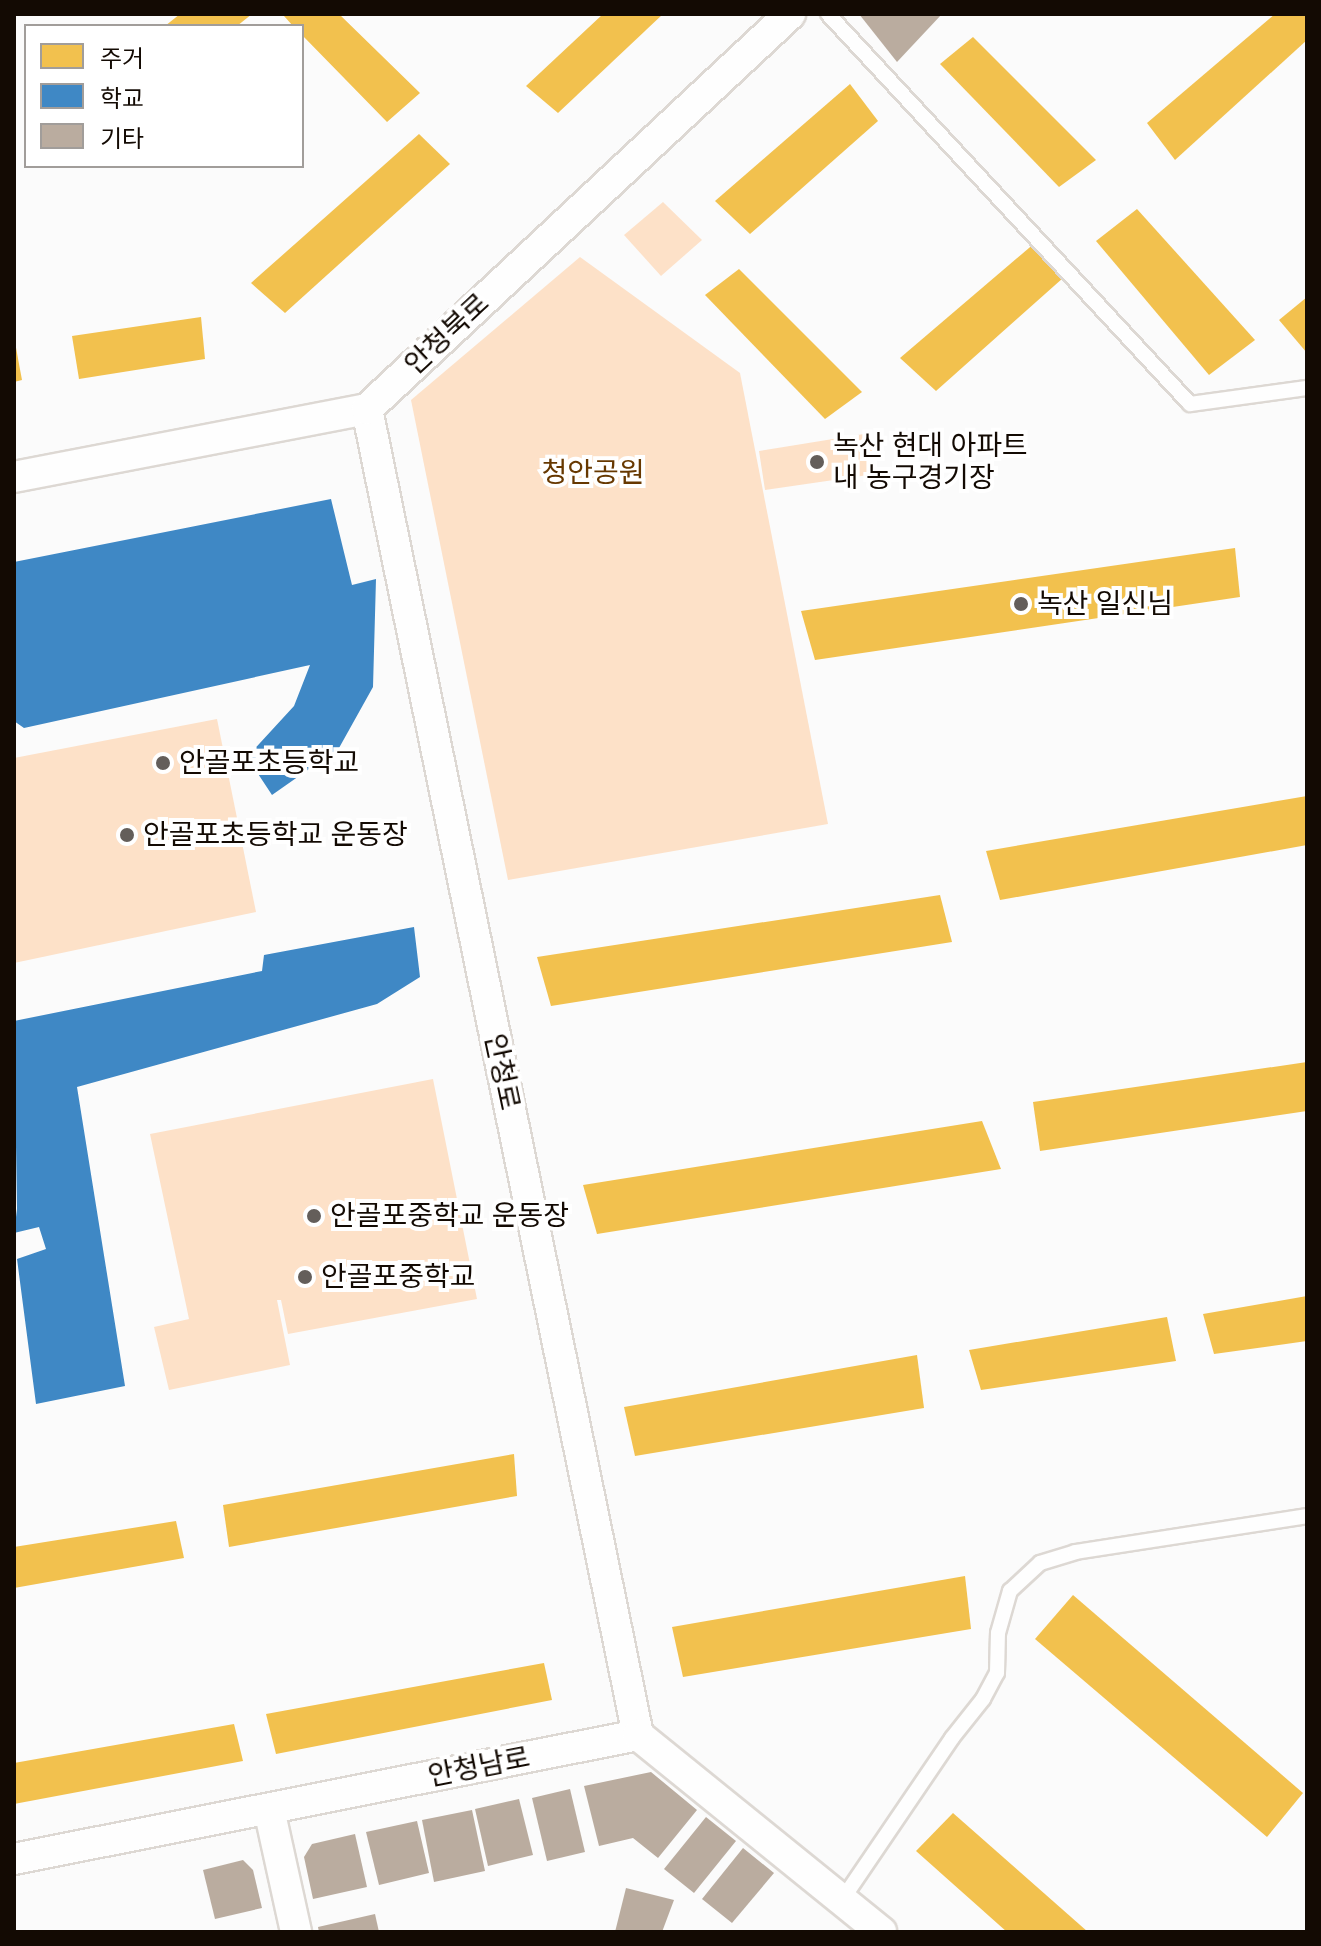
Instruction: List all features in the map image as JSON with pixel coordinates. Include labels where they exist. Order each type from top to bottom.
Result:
[{"type":"street","name":"안청북로","points":[[367,409],[790,14]]},
{"type":"street","points":[[14,477],[367,409]]},
{"type":"street","name":"안청로","points":[[367,409],[638,1735]]},
{"type":"street","points":[[638,1735],[881,1932]]},
{"type":"street","name":"안청남로","points":[[14,1859],[638,1735]]},
{"type":"street","points":[[269,1809],[296,1932]]},
{"type":"lane","points":[[828,14],[1190,404],[1307,388]]},
{"type":"lane","points":[[842,1900],[952,1738],[983,1699],[997,1673],[998,1633],[1010,1591],[1040,1563],[1075,1552],[1307,1516]]},
{"type":"green space","points":[[663,202],[702,240],[661,276],[624,235]]},
{"type":"green space","name":"청안공원","points":[[580,257],[740,373],[828,824],[508,880],[411,400]]},
{"type":"green space","name":"녹산 현대 아파트 내 농구경기장","points":[[870,433],[875,474],[765,490],[759,451]]},
{"type":"green space","name":"안골포초등학교 운동장","points":[[217,719],[256,912],[14,963],[14,758]]},
{"type":"green space","name":"안골포중학교 운동장","points":[[433,1079],[477,1299],[288,1334],[281,1300],[277,1300],[290,1365],[169,1390],[154,1327],[189,1319],[150,1134]]},
{"type":"building: 주거","points":[[180,14],[252,14],[240,24],[168,24]]},
{"type":"building: 주거","points":[[339,14],[420,93],[387,122],[304,37],[304,24],[291,24],[284,16]]},
{"type":"building: 주거","points":[[603,14],[663,14],[558,113],[526,86]]},
{"type":"building: 주거","points":[[1275,14],[1307,14],[1307,40],[1175,160],[1147,123]]},
{"type":"building: 주거","points":[[973,37],[1096,160],[1059,187],[940,64]]},
{"type":"building: 주거","points":[[850,84],[878,121],[750,234],[715,201]]},
{"type":"building: 주거","points":[[419,134],[450,164],[285,313],[251,283]]},
{"type":"building: 주거","points":[[1137,209],[1255,340],[1209,375],[1096,241]]},
{"type":"building: 주거","points":[[1036,242],[1063,278],[936,391],[900,358]]},
{"type":"building: 주거","points":[[739,269],[862,392],[825,419],[705,295]]},
{"type":"building: 주거","points":[[1307,297],[1307,353],[1279,320]]},
{"type":"building: 주거","points":[[201,317],[205,359],[79,379],[72,336]]},
{"type":"building: 주거","points":[[14,337],[22,380],[14,382]]},
{"type":"building: 주거","name":"녹산 일신님","points":[[1235,548],[1240,597],[815,660],[801,611]]},
{"type":"building: 주거","points":[[1307,796],[1307,845],[1000,900],[986,851]]},
{"type":"building: 주거","points":[[940,895],[952,942],[551,1006],[537,957]]},
{"type":"building: 주거","points":[[1307,1062],[1307,1111],[1040,1151],[1033,1102]]},
{"type":"building: 주거","points":[[982,1121],[1001,1169],[597,1234],[583,1185]]},
{"type":"building: 주거","points":[[1307,1296],[1307,1341],[1214,1354],[1203,1314]]},
{"type":"building: 주거","points":[[1167,1317],[1176,1361],[981,1390],[969,1350]]},
{"type":"building: 주거","points":[[917,1355],[924,1408],[635,1456],[624,1407]]},
{"type":"building: 주거","points":[[514,1454],[517,1496],[229,1547],[223,1505]]},
{"type":"building: 주거","points":[[176,1521],[184,1558],[14,1588],[14,1547]]},
{"type":"building: 주거","points":[[965,1576],[971,1629],[683,1677],[672,1627]]},
{"type":"building: 주거","points":[[1073,1595],[1303,1793],[1267,1837],[1035,1639]]},
{"type":"building: 주거","points":[[544,1663],[552,1700],[276,1754],[266,1714]]},
{"type":"building: 주거","points":[[234,1724],[243,1761],[14,1804],[14,1763]]},
{"type":"building: 주거","points":[[953,1813],[1088,1932],[1007,1932],[916,1851]]},
{"type":"building: 학교","name":"안골포초등학교","points":[[331,499],[352,585],[376,579],[373,687],[339,748],[272,795],[247,757],[294,706],[310,665],[24,728],[14,721],[14,562]]},
{"type":"building: 학교","points":[[414,927],[420,977],[377,1004],[77,1087],[125,1386],[36,1404],[17,1259],[46,1249],[39,1227],[14,1233],[17,1209],[14,1021],[262,971],[264,955]]},
{"type":"building: 기타","points":[[859,14],[942,14],[897,62]]},
{"type":"building: 기타","points":[[651,1772],[697,1810],[658,1858],[633,1838],[599,1846],[584,1786]]},
{"type":"building: 기타","points":[[570,1789],[585,1852],[547,1861],[532,1798]]},
{"type":"building: 기타","points":[[519,1799],[533,1855],[488,1866],[475,1809]]},
{"type":"building: 기타","points":[[472,1810],[485,1871],[434,1882],[422,1820]]},
{"type":"building: 기타","points":[[706,1817],[736,1841],[694,1893],[664,1869]]},
{"type":"building: 기타","points":[[417,1821],[429,1873],[379,1885],[366,1832]]},
{"type":"building: 기타","points":[[355,1834],[367,1887],[313,1899],[304,1857],[312,1844]]},
{"type":"building: 기타","points":[[743,1848],[774,1873],[732,1923],[702,1899]]},
{"type":"building: 기타","points":[[243,1860],[253,1870],[262,1908],[215,1919],[203,1870]]},
{"type":"building: 기타","points":[[626,1888],[674,1900],[662,1932],[615,1932]]},
{"type":"building: 기타","points":[[375,1914],[379,1932],[319,1932],[318,1927]]},
{"type":"place","name":"녹산 현대 아파트 내 농구경기장","points":[[817,462]]},
{"type":"place","name":"녹산 일신님","points":[[1021,604]]},
{"type":"place","name":"안골포초등학교","points":[[163,763]]},
{"type":"place","name":"안골포초등학교 운동장","points":[[127,835]]},
{"type":"place","name":"안골포중학교 운동장","points":[[314,1216]]},
{"type":"place","name":"안골포중학교","points":[[305,1277]]}]
